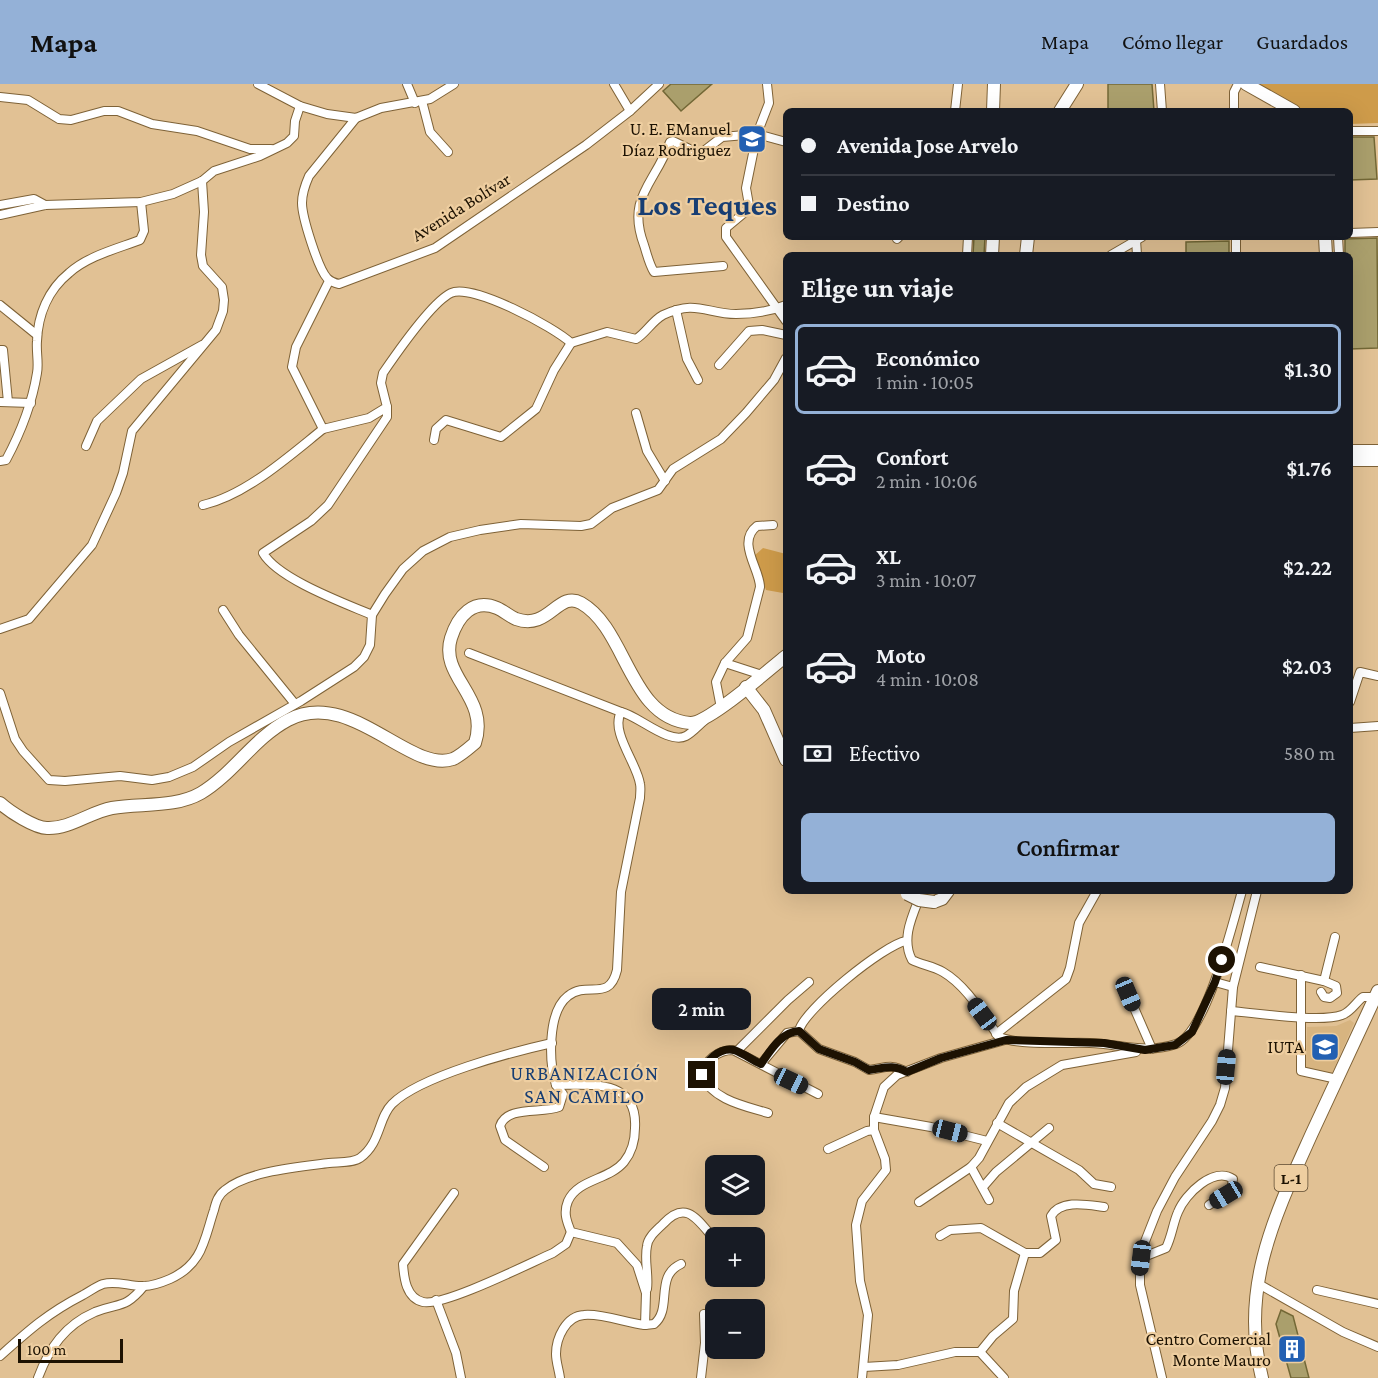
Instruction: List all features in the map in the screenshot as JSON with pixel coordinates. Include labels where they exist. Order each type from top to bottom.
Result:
[{"type":"street","points":[[258,84],[300,106],[327,114],[356,118]]},
{"type":"street","points":[[407,84],[419,102],[430,132],[448,152]]},
{"type":"street","points":[[322,429],[292,367],[296,347],[329,281],[324,274],[306,227],[302,203],[304,187],[317,164],[356,118],[381,108],[430,99],[453,84]]},
{"type":"street","points":[[615,84],[630,111]]},
{"type":"street","name":"Avenida Bolívar","points":[[329,281],[339,284],[435,248],[586,145],[630,111],[659,84]]},
{"type":"street","points":[[434,440],[436,429],[446,420],[452,420],[493,437],[501,437],[536,410],[554,370],[571,343],[607,332],[636,339],[661,316],[676,310],[698,306],[734,314],[782,307],[725,234],[726,228],[744,213],[749,205],[746,188],[758,134],[769,103],[767,84]]},
{"type":"street","points":[[955,108],[958,84]]},
{"type":"street","points":[[993,108],[994,84]]},
{"type":"street","points":[[1062,108],[1077,84]]},
{"type":"street","points":[[1160,84],[1162,108]]},
{"type":"street","points":[[1234,108],[1234,92],[1238,84]]},
{"type":"street","points":[[1246,84],[1289,108]]},
{"type":"street","points":[[0,97],[28,100],[59,119],[71,120],[104,111],[118,111],[152,124],[197,131],[250,149],[274,148]]},
{"type":"street","points":[[0,215],[45,205],[141,202],[173,194],[202,181],[214,171],[260,156],[287,143],[294,136],[295,120],[300,106]]},
{"type":"street","points":[[1353,131],[1378,131]]},
{"type":"street","points":[[723,266],[654,272],[637,228],[639,202],[647,184],[663,162],[670,142],[673,141],[700,154],[722,137],[758,134],[783,141]]},
{"type":"street","points":[[0,629],[29,619],[92,545],[123,472],[132,431],[216,330],[223,311],[224,300],[222,287],[203,266],[201,255],[204,212],[202,181]]},
{"type":"street","points":[[0,205],[34,199],[45,205]]},
{"type":"street","points":[[0,461],[6,459],[15,444],[31,404],[38,370],[37,335],[41,312],[48,296],[70,271],[98,256],[140,240],[144,236],[141,202]]},
{"type":"street","points":[[1353,233],[1378,232]]},
{"type":"street","points":[[1116,252],[1137,240]]},
{"type":"street","points":[[372,615],[305,586],[267,560],[263,553],[311,521],[328,505],[387,417],[381,383],[383,373],[438,304],[452,293],[466,290],[536,319],[571,343]]},
{"type":"street","points":[[0,305],[37,335]]},
{"type":"street","points":[[676,310],[687,359],[698,380]]},
{"type":"street","points":[[719,365],[749,331],[762,330],[783,334]]},
{"type":"street","points":[[86,446],[97,421],[141,379],[207,341]]},
{"type":"street","points":[[0,350],[3,350],[4,402],[31,404]]},
{"type":"street","points":[[0,693],[15,739],[22,751],[49,780],[64,781],[120,776],[152,780],[169,777],[193,767],[229,741],[296,704],[354,667],[364,657],[370,645],[372,615],[403,569],[423,551],[450,537],[521,524],[581,526],[591,524],[612,508],[658,490],[673,469],[721,439],[774,380],[783,364]]},
{"type":"street","points":[[202,505],[216,502],[277,466],[322,429],[369,418],[387,407]]},
{"type":"street","points":[[636,413],[647,450],[665,481]]},
{"type":"street","points":[[1353,451],[1378,451]]},
{"type":"street","points":[[1353,460],[1378,460]]},
{"type":"street","points":[[721,708],[716,682],[725,663],[747,638],[758,596],[760,581],[752,563],[749,548],[750,532],[757,526],[773,525]]},
{"type":"street","points":[[0,803],[21,819],[45,829],[74,822],[112,808],[189,799],[203,792],[260,741],[288,720],[318,712],[371,728],[424,758],[438,761],[453,759],[475,743],[479,722],[475,707],[450,660],[449,651],[462,615],[479,604],[499,609],[515,618],[537,621],[548,616],[555,607],[567,601],[578,602],[597,613],[646,699],[670,717],[690,723],[709,717]]},
{"type":"street","points":[[223,610],[239,635],[296,704]]},
{"type":"street","points":[[470,653],[627,713],[648,727],[680,738],[686,736],[783,658]]},
{"type":"street","points":[[725,663],[762,675]]},
{"type":"street","points":[[1353,693],[1360,672],[1378,676]]},
{"type":"street","points":[[747,687],[764,710],[783,753]]},
{"type":"street","points":[[544,1167],[505,1140],[500,1126],[502,1119],[509,1114],[559,1107],[562,1094],[556,1085],[551,1069],[557,1011],[568,996],[581,990],[605,989],[614,982],[617,970],[621,892],[640,798],[640,783],[619,730],[617,719],[621,712]]},
{"type":"street","points":[[1353,728],[1378,726]]},
{"type":"street","points":[[906,894],[919,900],[934,902],[942,899],[946,894]]},
{"type":"street","points":[[921,894],[906,941],[912,960],[936,968],[953,978],[967,993],[996,1034],[1006,1040]]},
{"type":"street","points":[[996,1034],[1066,979],[1079,923],[1094,894]]},
{"type":"street","points":[[919,1202],[971,1167],[982,1153],[1009,1103],[1026,1087],[1062,1065],[1175,1045],[1187,1037],[1215,982],[1241,894]]},
{"type":"street","points":[[1162,1378],[1140,1285],[1141,1258],[1144,1244],[1164,1195],[1220,1105],[1225,1088],[1233,987],[1256,894]]},
{"type":"street","points":[[1324,981],[1335,937]]},
{"type":"street","points":[[799,1031],[804,1019],[846,980],[890,947],[906,941]]},
{"type":"street","points":[[1260,967],[1324,981],[1336,987],[1337,993],[1330,998],[1324,997],[1321,992]]},
{"type":"street","points":[[1301,975],[1301,1071],[1337,1079]]},
{"type":"street","points":[[737,1052],[809,982]]},
{"type":"street","points":[[1215,982],[1233,987]]},
{"type":"street","points":[[1128,994],[1148,1050]]},
{"type":"street","points":[[1231,1011],[1300,1017],[1344,1015],[1363,997],[1377,994]]},
{"type":"street","name":"L-1","points":[[1262,1378],[1256,1355],[1255,1333],[1257,1283],[1262,1253],[1277,1211],[1377,994]]},
{"type":"street","points":[[761,1064],[787,1033],[799,1031]]},
{"type":"street","points":[[799,1031],[819,1049],[855,1062],[869,1070],[888,1065],[897,1066],[907,1072]]},
{"type":"street","points":[[862,1378],[868,1315],[860,1281],[856,1225],[862,1201],[886,1170],[885,1159],[874,1130],[874,1117],[884,1087],[897,1075],[941,1058],[1006,1040],[1104,1043],[1148,1050]]},
{"type":"street","points":[[0,1356],[33,1325],[102,1284],[123,1282],[144,1286],[170,1279],[187,1268],[201,1254],[216,1202],[222,1192],[229,1187],[246,1179],[277,1172],[358,1159],[374,1144],[390,1106],[405,1094],[451,1073],[513,1052],[552,1043]]},
{"type":"street","points":[[768,1113],[731,1101],[711,1089],[702,1075],[712,1058],[724,1051],[737,1052],[818,1094]]},
{"type":"street","points":[[454,1193],[404,1264],[404,1278],[410,1294],[423,1302],[445,1299],[553,1253],[566,1244],[571,1232],[565,1218],[568,1202],[576,1190],[610,1173],[624,1162],[634,1144],[635,1112],[630,1100],[606,1086],[556,1085]]},
{"type":"street","points":[[874,1117],[987,1140]]},
{"type":"street","points":[[997,1123],[1078,1170],[1094,1184],[1111,1187]]},
{"type":"street","points":[[983,1187],[996,1172],[1019,1155],[1029,1142],[1049,1128]]},
{"type":"street","points":[[828,1149],[874,1130]]},
{"type":"street","points":[[971,1167],[989,1200]]},
{"type":"street","points":[[1141,1258],[1166,1248],[1179,1209],[1206,1180],[1221,1175],[1233,1179],[1231,1190],[1209,1205]]},
{"type":"street","points":[[940,1236],[950,1230],[981,1228],[1025,1253],[1040,1253],[1056,1240],[1051,1216],[1055,1211],[1079,1204],[1104,1207]]},
{"type":"street","points":[[645,1325],[647,1245],[650,1237],[672,1214],[683,1212],[693,1215],[705,1229]]},
{"type":"street","points":[[571,1232],[617,1243],[637,1265],[646,1293]]},
{"type":"street","points":[[980,1352],[993,1336],[1012,1319],[1014,1291],[1025,1253]]},
{"type":"street","points":[[560,1378],[556,1353],[563,1330],[576,1317],[586,1314],[645,1325],[654,1324],[659,1320],[668,1275],[681,1264]]},
{"type":"street","points":[[1257,1283],[1343,1332],[1378,1347]]},
{"type":"street","points":[[38,1378],[44,1360],[58,1337],[96,1312],[119,1307],[134,1299],[144,1286]]},
{"type":"street","points":[[1317,1290],[1378,1304]]},
{"type":"street","points":[[436,1300],[456,1353],[461,1378]]},
{"type":"street","points":[[701,1378],[705,1343],[704,1314]]},
{"type":"street","points":[[864,1367],[898,1365],[954,1352],[980,1352],[1004,1378]]},
{"type":"shaded area","points":[[1254,84],[1378,84],[1378,123],[1353,124],[1353,108],[1298,108]]},
{"type":"shaded area","points":[[763,548],[783,553],[783,593],[766,590],[754,556]]},
{"type":"shaded area","name":"IUTA","points":[[1350,1020],[1354,1023],[1332,1073],[1306,1068],[1307,1027],[1336,1026]]},
{"type":"building","points":[[671,84],[712,84],[681,111],[663,91]]},
{"type":"building","points":[[1108,84],[1152,84],[1154,108],[1108,108]]},
{"type":"building","points":[[1353,137],[1374,137],[1377,179],[1353,180]]},
{"type":"building","points":[[1377,238],[1378,348],[1353,349],[1353,252],[1345,252],[1345,240]]},
{"type":"building","points":[[974,240],[985,240],[984,252],[973,252]]},
{"type":"building","points":[[1229,241],[1229,252],[1186,252],[1186,242]]},
{"type":"building","name":"Centro Comercial Monte Mauro","points":[[1281,1310],[1293,1316],[1309,1378],[1291,1378],[1276,1324]]},
{"type":"place","name":"U. E. EManuel Díaz Rodriguez","points":[[752,139]]},
{"type":"place","name":"IUTA","points":[[1325,1047]]},
{"type":"place","name":"Centro Comercial Monte Mauro","points":[[1292,1349]]},
{"type":"district","name":"Los Teques","points":[[707,205]]},
{"type":"district","name":"URBANIZACIÓN SAN CAMILO","points":[[585,1084]]},
{"type":"route","points":[[702,1075],[704,1067],[712,1058],[720,1052],[729,1050],[761,1064],[787,1033],[799,1031],[812,1044],[826,1053],[849,1059],[869,1070],[888,1065],[897,1066],[907,1072],[941,1058],[1006,1040],[1104,1043],[1145,1050],[1175,1045],[1192,1032],[1215,982],[1222,960]]}]
